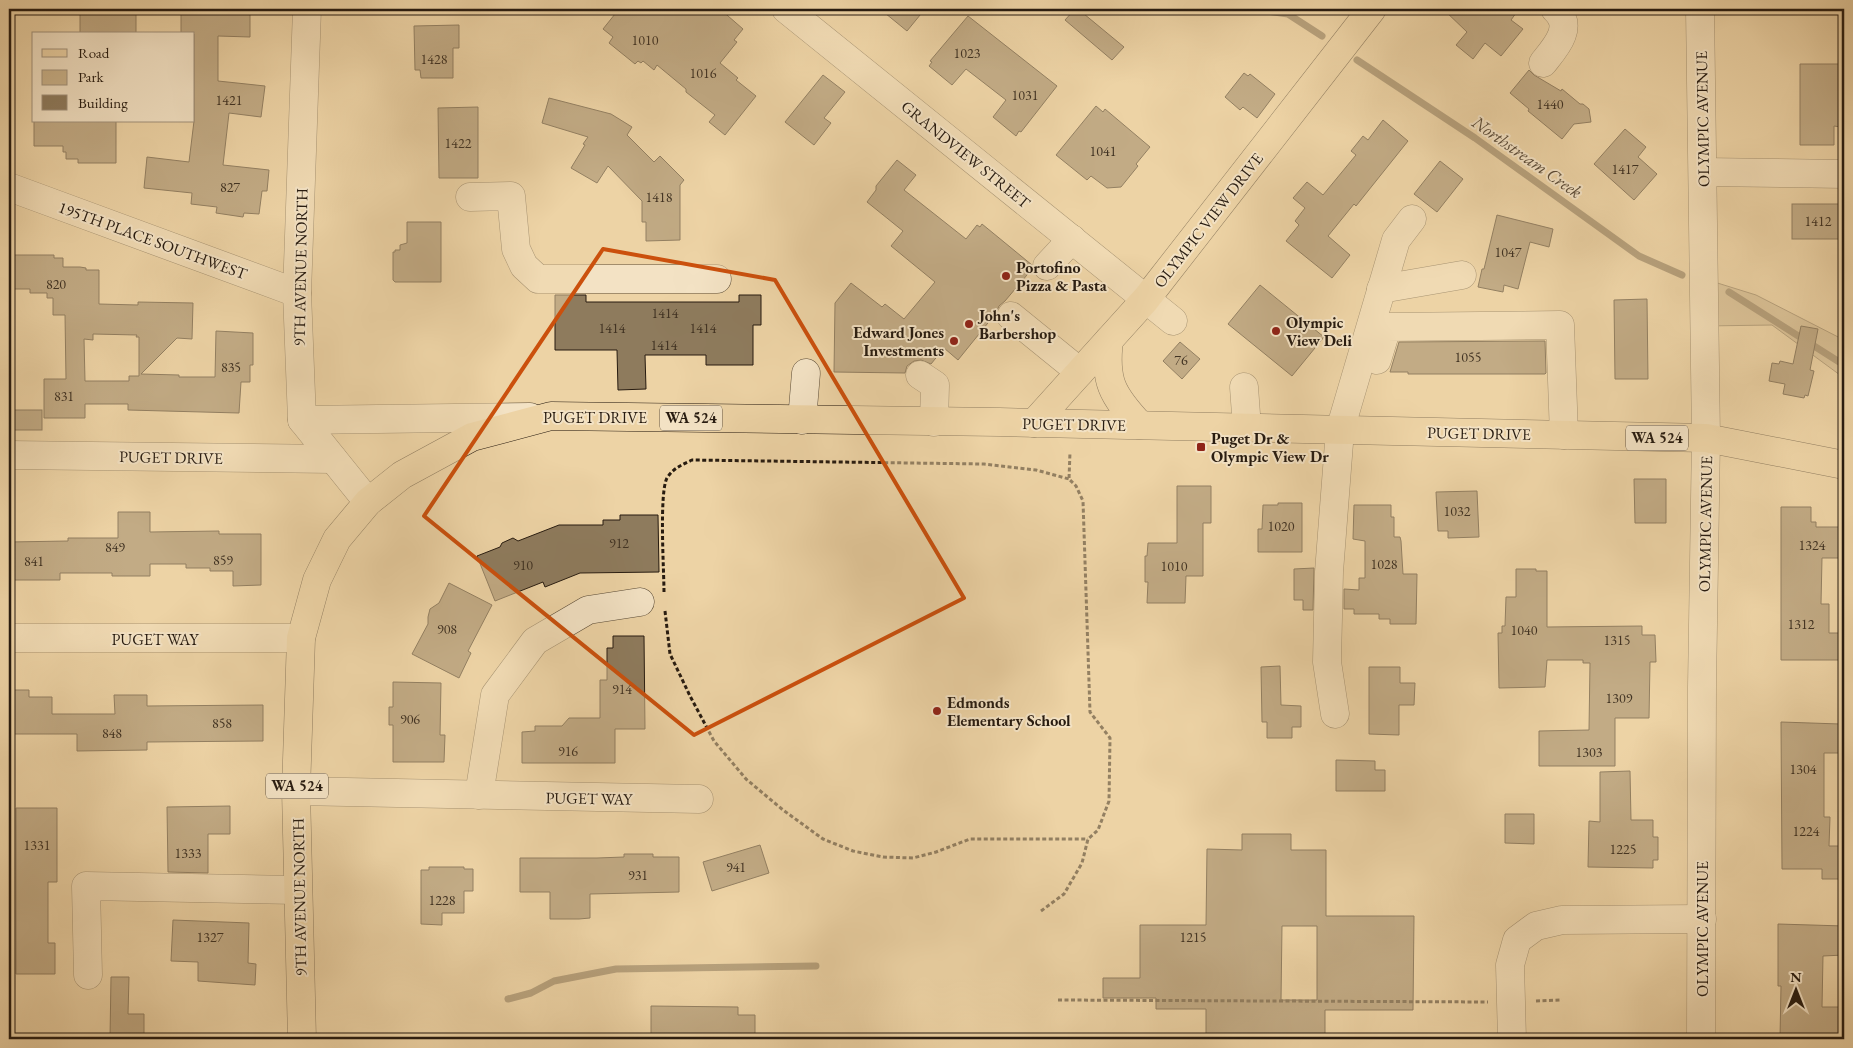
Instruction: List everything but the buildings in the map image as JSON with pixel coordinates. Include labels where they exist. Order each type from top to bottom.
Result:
[{"type":"main road","name":"OLYMPIC VIEW DRIVE","points":[[1034,423],[1146,299],[1372,9]]},
{"type":"main road","points":[[1109,340],[1108,375],[1114,392],[1122,406],[1140,425]]},
{"type":"main road","name":"PUGET DRIVE","points":[[551,416],[1140,425],[1706,438],[1844,465]]},
{"type":"main road","name":"9TH AVENUE NORTH","points":[[302,1039],[296,791],[301,638],[317,580],[337,539],[368,502],[402,475],[472,437],[551,416]]},
{"type":"street","name":"9TH AVENUE NORTH","points":[[302,420],[297,293],[307,9]]},
{"type":"street","name":"GRANDVIEW STREET","points":[[786,9],[1173,321]]},
{"type":"street","points":[[1544,63],[1561,41],[1563,26],[1561,14],[1555,9]]},
{"type":"street","name":"OLYMPIC AVENUE","points":[[1700,9],[1706,438],[1702,686],[1701,1039]]},
{"type":"street","points":[[1703,172],[1844,174]]},
{"type":"street","name":"195TH PLACE SOUTHWEST","points":[[9,187],[297,293]]},
{"type":"street","points":[[470,197],[511,196],[516,249],[524,266],[538,279],[717,279]]},
{"type":"street","points":[[1335,714],[1327,662],[1329,572],[1348,430],[1381,289],[1396,240],[1412,219]]},
{"type":"street","points":[[1048,266],[1072,239]]},
{"type":"street","points":[[1381,289],[1462,275]]},
{"type":"street","points":[[1011,316],[1080,372]]},
{"type":"street","points":[[1348,430],[1387,327],[1560,325],[1564,435]]},
{"type":"street","points":[[802,420],[806,373]]},
{"type":"street","points":[[920,375],[935,385],[934,422]]},
{"type":"street","points":[[1244,387],[1247,428]]},
{"type":"street","name":"PUGET DRIVE","points":[[302,420],[551,416]]},
{"type":"street","points":[[302,420],[368,502]]},
{"type":"street","name":"PUGET DRIVE","points":[[9,455],[333,459]]},
{"type":"street","points":[[479,795],[496,695],[535,642],[588,610],[656,603]]},
{"type":"street","name":"PUGET WAY","points":[[9,638],[301,638]]},
{"type":"street","name":"PUGET WAY","points":[[296,791],[699,799]]},
{"type":"street","points":[[88,975],[86,886],[298,890]]},
{"type":"street","points":[[1512,1039],[1510,965],[1517,940],[1536,926],[1562,920],[1702,919]]},
{"type":"path","points":[[1069,478],[1070,452]]},
{"type":"path","points":[[1042,910],[1064,894],[1082,863],[1088,839],[1098,830],[1109,801],[1110,738],[1090,712],[1083,502],[1076,486],[1069,478],[1036,470],[984,464],[692,460],[677,467],[666,479],[656,603],[670,654],[690,696],[714,741],[746,779],[783,810],[823,839],[861,852],[883,857],[913,858],[936,852],[970,839],[1088,839]]},
{"type":"path","points":[[1058,1000],[1512,1002],[1562,1000]]},
{"type":"highlighted area","points":[[603,249],[775,280],[964,598],[694,735],[424,516]]},
{"type":"green space","points":[[1711,281],[1756,295],[1844,340],[1844,407],[1840,375],[1772,325],[1705,326]]},
{"type":"waterway","name":"Northstream Creek","points":[[1251,9],[1288,14],[1322,36]]},
{"type":"waterway","name":"Northstream Creek","points":[[1357,60],[1475,138],[1639,256],[1682,275]]},
{"type":"waterway","name":"Northstream Creek","points":[[1729,292],[1844,365]]},
{"type":"waterway","points":[[508,999],[531,993],[554,981],[616,969],[816,966]]},
{"type":"place","name":"Portofino Pizza & Pasta","points":[[1006,276]]},
{"type":"place","name":"John's Barbershop","points":[[969,324]]},
{"type":"place","name":"Olympic View Deli","points":[[1276,331]]},
{"type":"place","name":"Edward Jones Investments","points":[[954,341]]},
{"type":"place","name":"Puget Dr & Olympic View Dr","points":[[1201,447]]},
{"type":"place","name":"Edmonds Elementary School","points":[[937,711]]}]
